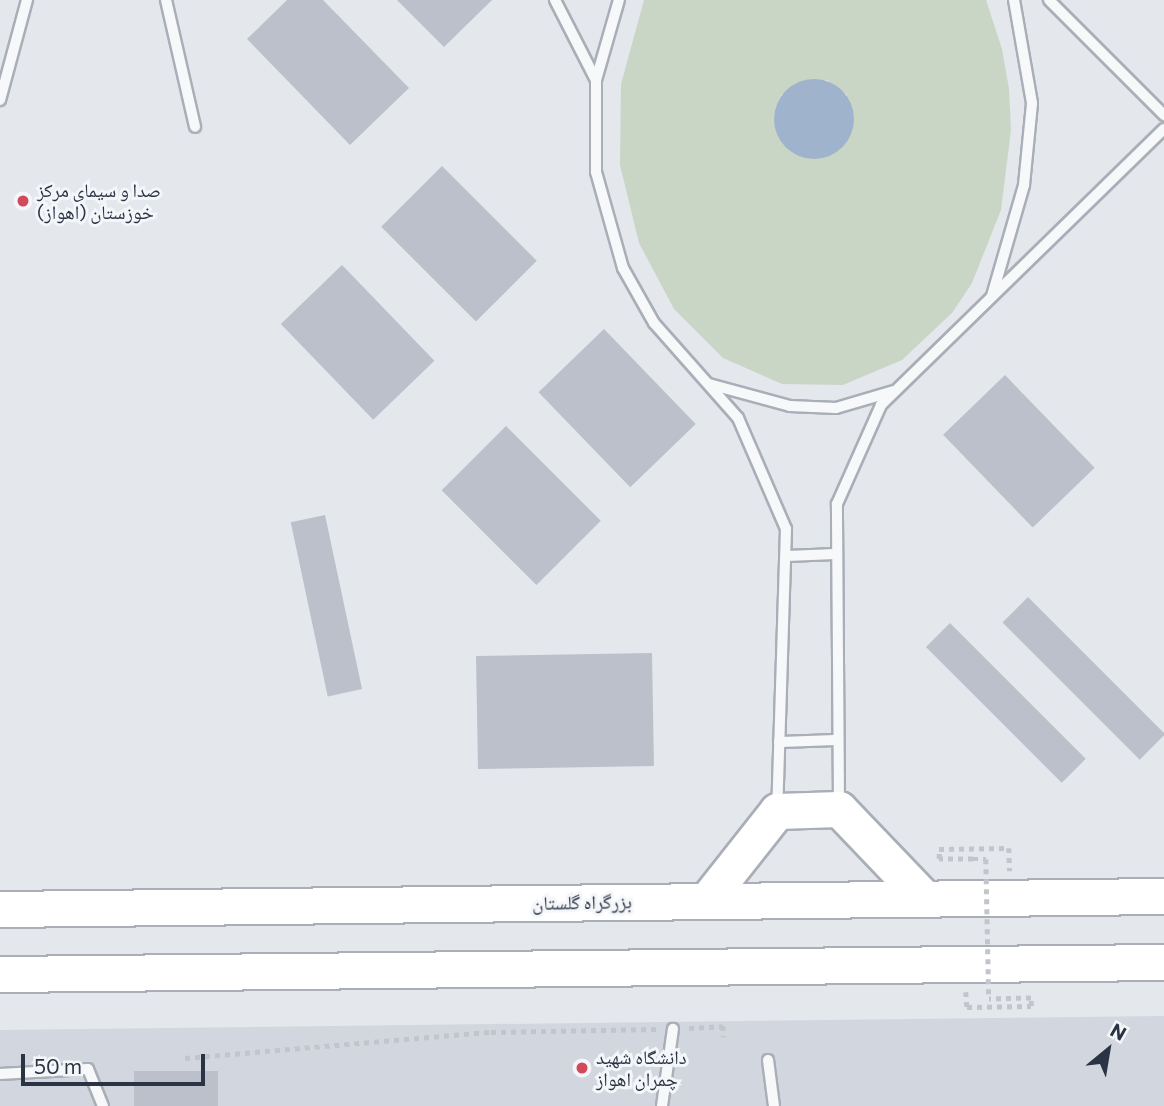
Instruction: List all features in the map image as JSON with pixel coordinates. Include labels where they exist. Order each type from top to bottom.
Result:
[{"type":"highway","points":[[706,901],[777,811],[839,808],[924,898]]},
{"type":"highway","name":"بزرگراه گلستان","points":[[0,909],[1164,896]]},
{"type":"highway","points":[[0,974],[1164,962]]},
{"type":"lane","points":[[0,100],[27,0]]},
{"type":"lane","points":[[166,0],[195,127]]},
{"type":"lane","points":[[555,0],[596,80]]},
{"type":"lane","points":[[619,0],[596,80],[596,172],[623,268],[654,323],[738,418],[786,529],[777,811]]},
{"type":"lane","points":[[991,298],[1024,185],[1032,103],[1014,0]]},
{"type":"lane","points":[[1049,0],[1164,115]]},
{"type":"lane","points":[[839,808],[837,504],[881,405],[1164,130]]},
{"type":"lane","points":[[708,384],[790,407],[836,408],[897,390]]},
{"type":"lane","points":[[786,556],[836,554]]},
{"type":"lane","points":[[779,742],[837,740]]},
{"type":"lane","points":[[663,1106],[674,1029]]},
{"type":"lane","points":[[768,1060],[774,1106]]},
{"type":"lane","points":[[0,1074],[88,1069],[103,1106]]},
{"type":"path","points":[[967,1007],[1031,1006],[1031,998],[989,999],[986,859],[939,859],[939,849],[1009,848]]},
{"type":"path","points":[[185,1058],[491,1032],[723,1026],[724,1037]]},
{"type":"shaded area","name":"دانشگاه شهید چمران اهواز","points":[[1164,1016],[1164,1106],[0,1106],[0,1030]]},
{"type":"green space","points":[[644,0],[986,0],[1002,49],[1009,89],[1011,130],[1001,210],[972,283],[952,313],[902,360],[843,385],[782,384],[723,358],[674,309],[639,243],[620,165],[621,84]],"holes":[[[827,80],[847,95],[815,159],[791,152],[774,119],[781,95]]]},
{"type":"water","points":[[814,79],[829,82],[842,91],[851,104],[854,119],[851,134],[842,147],[829,156],[814,159],[799,156],[786,147],[777,134],[774,119],[777,104],[786,91],[799,82]]},
{"type":"building","points":[[287,0],[323,0],[409,88],[350,145],[247,39]]},
{"type":"building","points":[[397,0],[492,0],[444,47]]},
{"type":"building","points":[[442,166],[537,261],[476,322],[381,227]]},
{"type":"building","points":[[342,265],[434,361],[373,420],[281,324]]},
{"type":"building","points":[[604,329],[696,424],[630,487],[539,392]]},
{"type":"building","points":[[1005,375],[1095,468],[1033,528],[943,435]]},
{"type":"building","points":[[506,426],[601,521],[536,585],[442,490]]},
{"type":"building","points":[[325,515],[362,689],[328,696],[291,522]]},
{"type":"building","points":[[1028,597],[1164,733],[1140,760],[1003,622]]},
{"type":"building","points":[[950,623],[1086,759],[1062,783],[926,647]]},
{"type":"building","points":[[652,653],[654,766],[478,769],[476,656]]},
{"type":"building","points":[[134,1071],[218,1071],[218,1106],[134,1106]]},
{"type":"place","name":"صدا و سیمای مرکز خوزستان (اهواز)","points":[[23,201]]},
{"type":"place","name":"دانشگاه شهید چمران اهواز","points":[[582,1068]]}]
